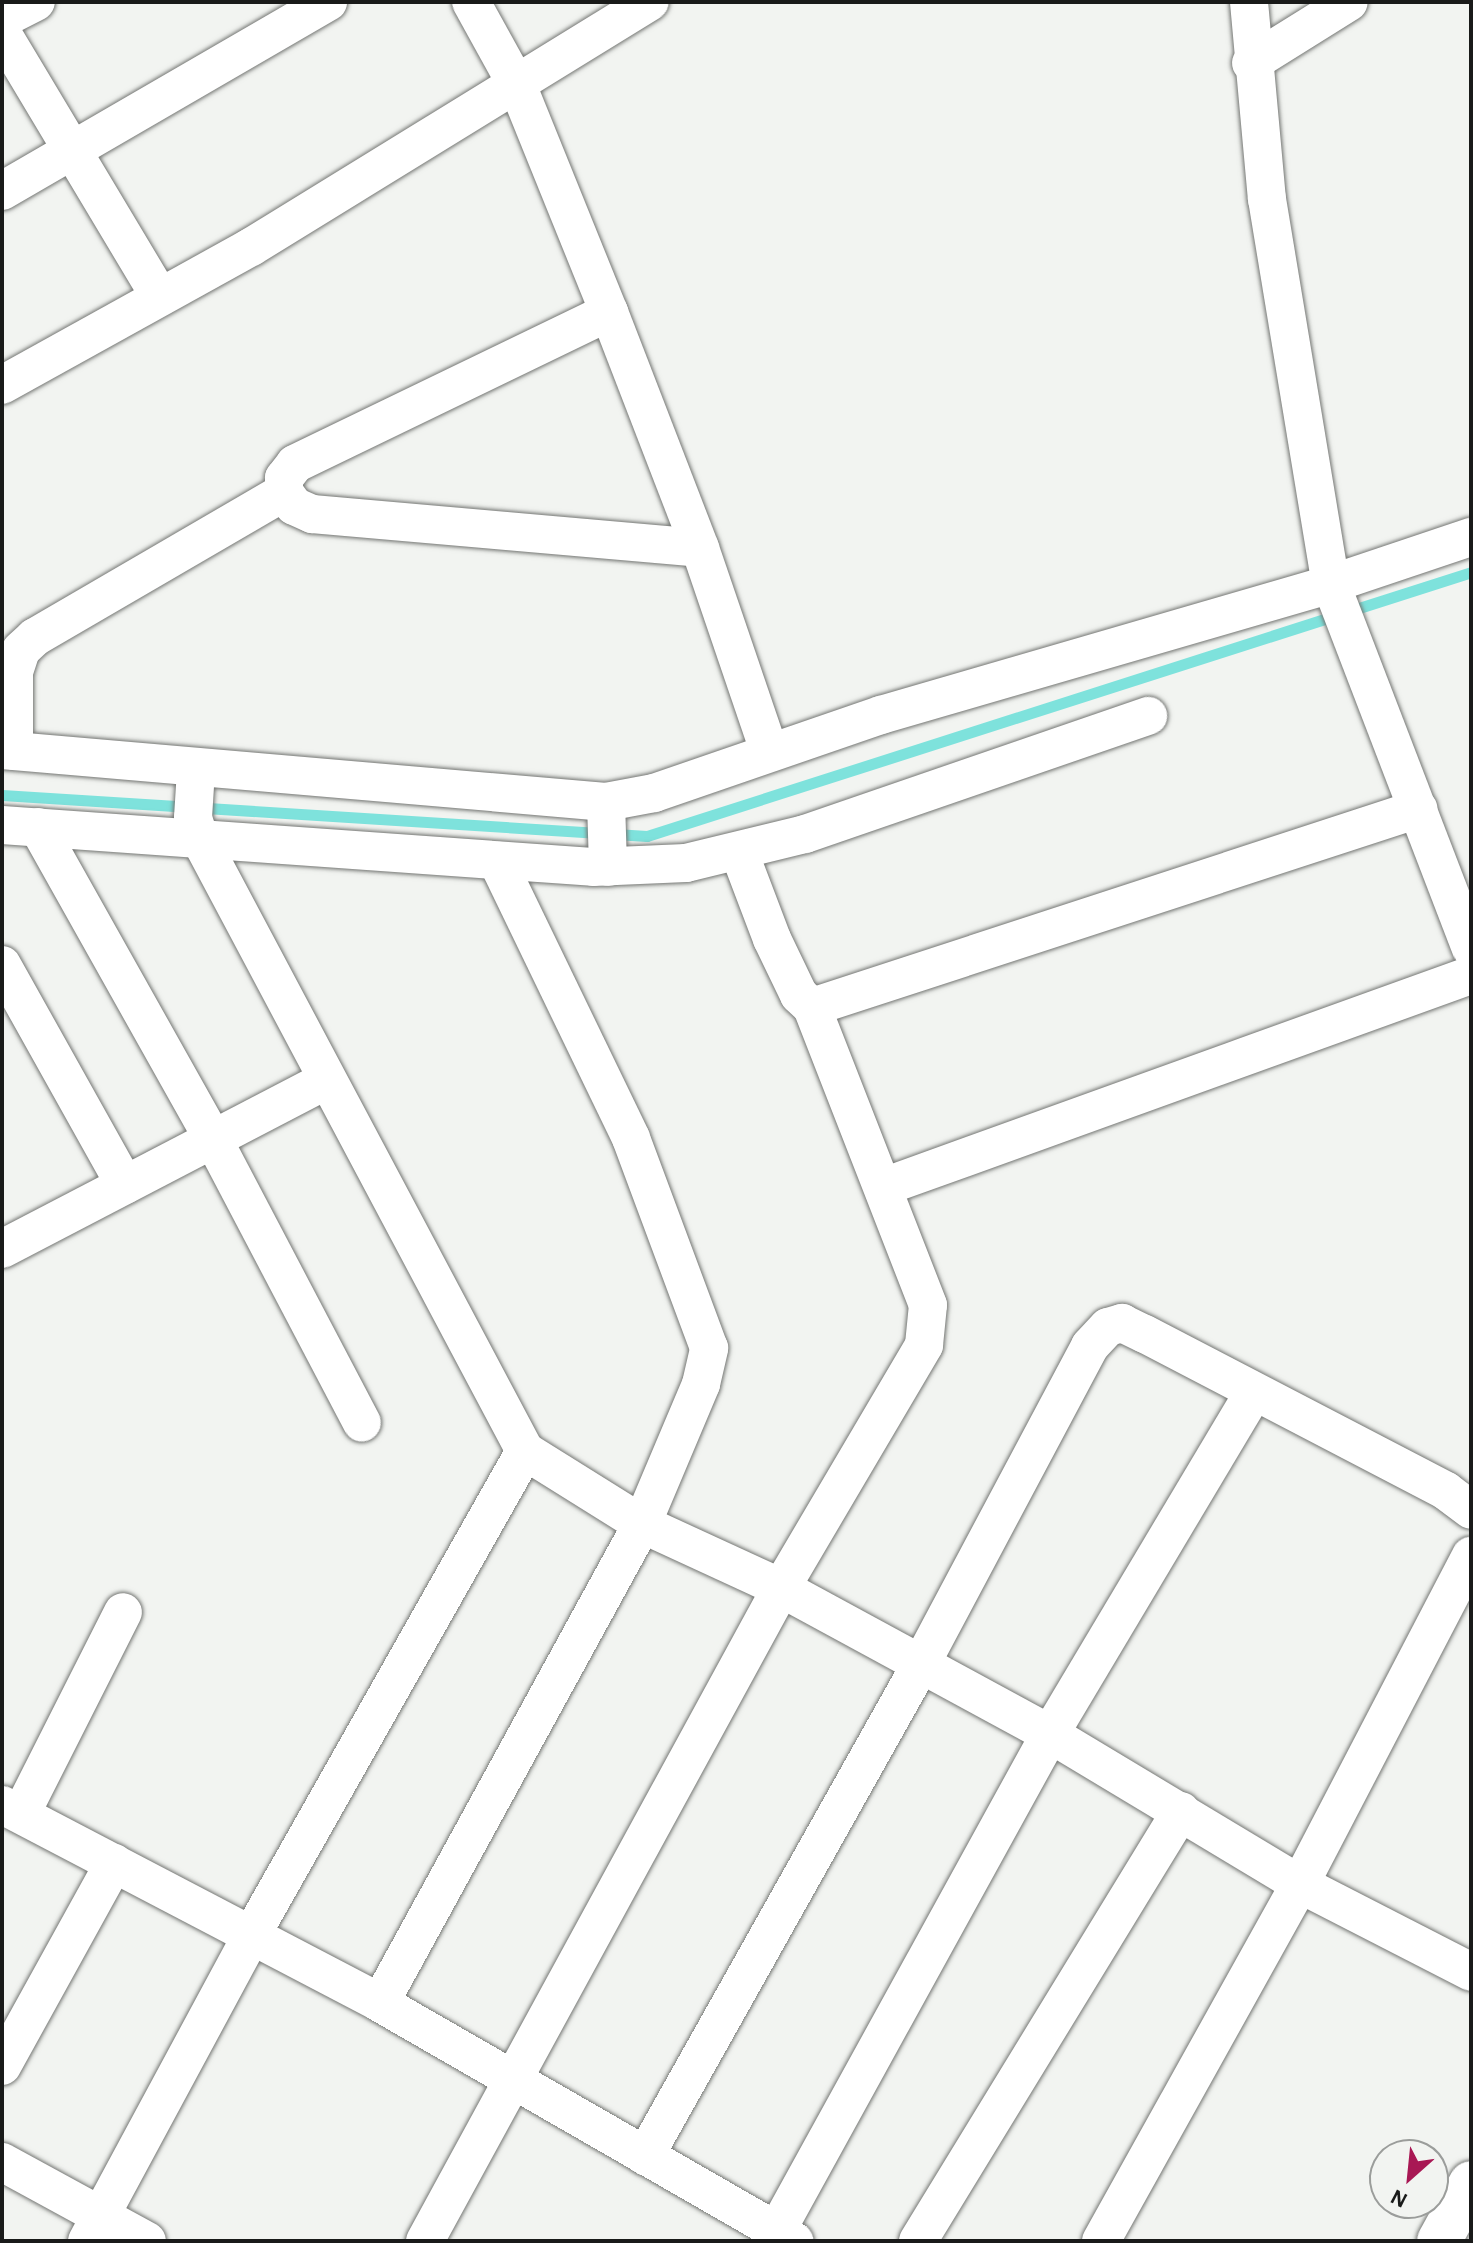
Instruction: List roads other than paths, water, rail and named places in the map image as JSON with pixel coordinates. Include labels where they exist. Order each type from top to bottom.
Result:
[{"type":"main road","points":[[1439,2241],[1471,2183]]},
{"type":"street","points":[[2,19],[36,2]]},
{"type":"street","points":[[2,191],[328,2]]},
{"type":"street","points":[[471,2],[518,87],[609,312],[700,548],[769,751]]},
{"type":"street","points":[[2,385],[159,295],[251,247],[518,87],[650,2]]},
{"type":"street","points":[[1249,2],[1251,63],[1267,199],[1331,584],[1471,948]]},
{"type":"street","points":[[1251,63],[1349,2]]},
{"type":"street","points":[[2,33],[159,295]]},
{"type":"street","points":[[609,312],[295,464],[284,478],[284,492],[294,506],[312,514],[700,548]]},
{"type":"street","points":[[284,492],[35,637],[21,650],[14,672],[8,751],[195,806],[497,861],[607,835],[654,793],[769,751],[1331,584],[1471,537]]},
{"type":"street","points":[[362,1423],[214,1141],[20,826],[195,806],[607,835],[686,863],[739,852],[1148,716]]},
{"type":"street","points":[[195,806],[325,1081],[525,1451],[642,1524],[781,1588],[1050,1734],[1300,1884],[1471,1972]]},
{"type":"street","points":[[812,1007],[1418,809]]},
{"type":"street","points":[[425,2241],[781,1588],[924,1345],[928,1305],[886,1186],[812,1007],[799,995],[772,939],[739,852]]},
{"type":"street","points":[[380,2003],[642,1524],[701,1384],[709,1348],[631,1138],[497,861]]},
{"type":"street","points":[[2,965],[125,1185]]},
{"type":"street","points":[[886,1186],[1471,975]]},
{"type":"street","points":[[2,1249],[325,1081]]},
{"type":"street","points":[[645,2156],[921,1664],[1090,1346],[1108,1327],[1122,1323],[1253,1394],[1446,1491],[1471,1510]]},
{"type":"street","points":[[123,1612],[11,1810],[380,2003],[781,2238],[1050,1734],[1253,1394]]},
{"type":"street","points":[[94,2227],[252,1934],[525,1451]]},
{"type":"street","points":[[1101,2241],[1300,1884],[1471,1556]]},
{"type":"street","points":[[918,2241],[1181,1811]]},
{"type":"street","points":[[2,2066],[114,1863]]},
{"type":"street","points":[[2,2162],[94,2227],[147,2241]]},
{"type":"waterway","points":[[2,795],[647,836],[1471,572]]}]
